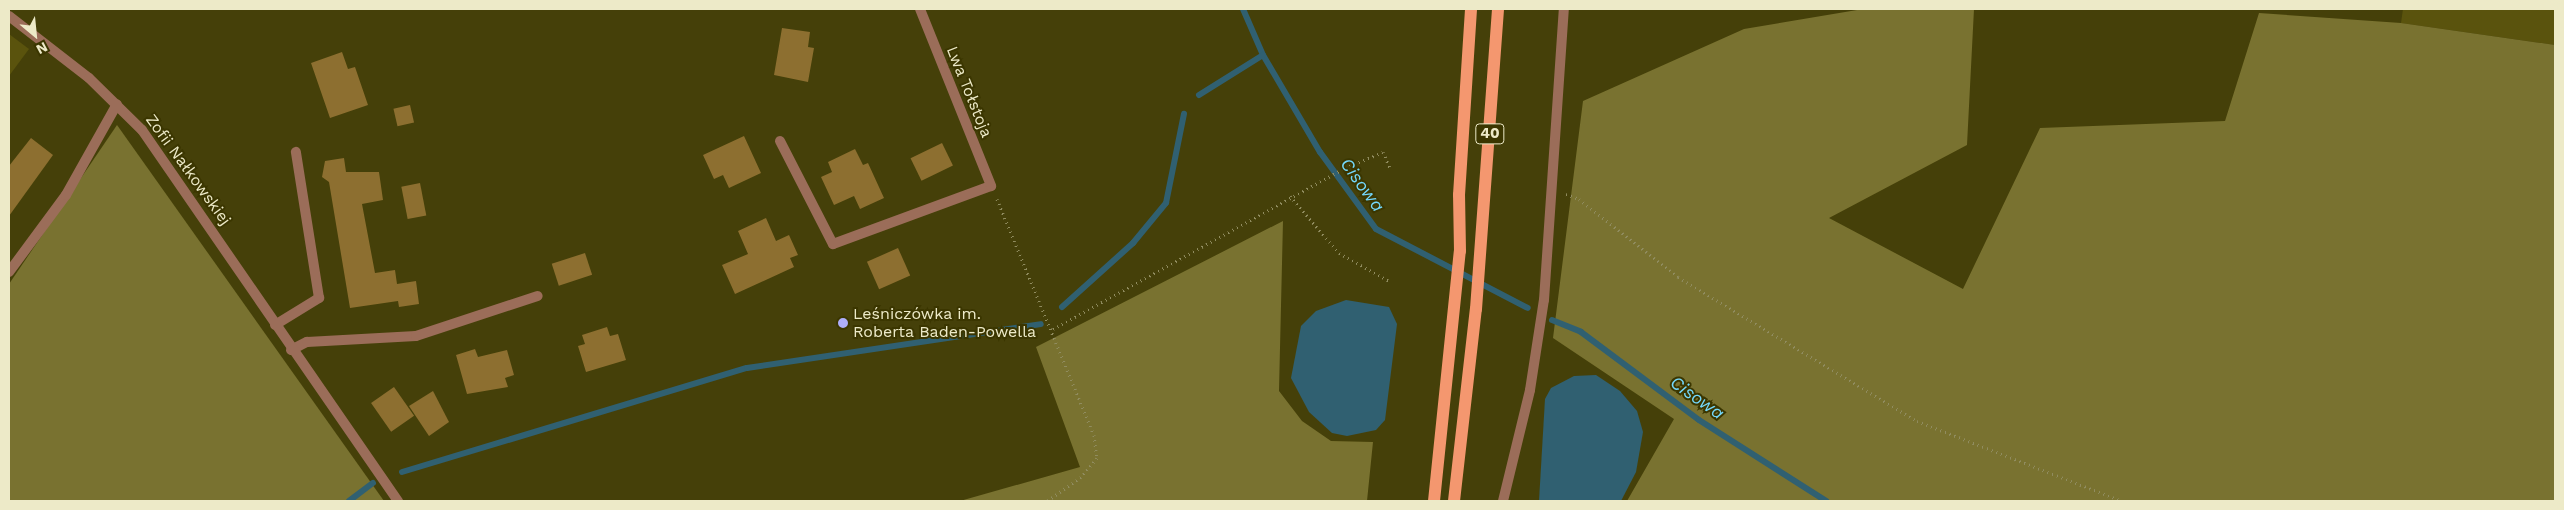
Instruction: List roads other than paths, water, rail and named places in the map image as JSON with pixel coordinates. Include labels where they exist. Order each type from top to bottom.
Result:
[{"type":"main road","name":"40","points":[[1434,501],[1460,251],[1459,194],[1471,9]]},
{"type":"main road","name":"40","points":[[1454,501],[1476,309],[1498,9]]},
{"type":"street","name":"Lwa Tołstoja","points":[[780,141],[833,244],[991,186],[920,9]]},
{"type":"street","points":[[1503,501],[1530,390],[1554,190],[1564,9]]},
{"type":"street","name":"Zofii Nałkowskiej","points":[[9,16],[116,104],[165,160],[291,350],[398,501]]},
{"type":"street","points":[[9,272],[66,195],[116,104]]},
{"type":"street","points":[[275,325],[319,298],[296,152]]},
{"type":"street","points":[[291,350],[307,342],[416,336],[538,296]]},
{"type":"water","points":[[1346,300],[1389,307],[1397,324],[1385,420],[1376,430],[1347,436],[1332,433],[1309,412],[1291,378],[1301,326],[1316,311]]},
{"type":"water","points":[[1596,375],[1620,391],[1637,411],[1643,432],[1636,472],[1621,501],[1539,501],[1545,399],[1551,388],[1574,376]]},
{"type":"waterway","name":"Cisowa","points":[[1243,9],[1263,55],[1320,152],[1376,229],[1528,308]]},
{"type":"waterway","points":[[1199,95],[1263,55]]},
{"type":"waterway","points":[[1062,307],[1133,243],[1166,203],[1184,114]]},
{"type":"waterway","name":"Cisowa","points":[[1552,320],[1581,332],[1699,420],[1826,501]]},
{"type":"waterway","points":[[402,472],[747,368],[1041,324]]},
{"type":"waterway","points":[[349,501],[373,483]]},
{"type":"place","name":"Leśniczówka im. Roberta Baden-Powella","points":[[843,323]]}]
